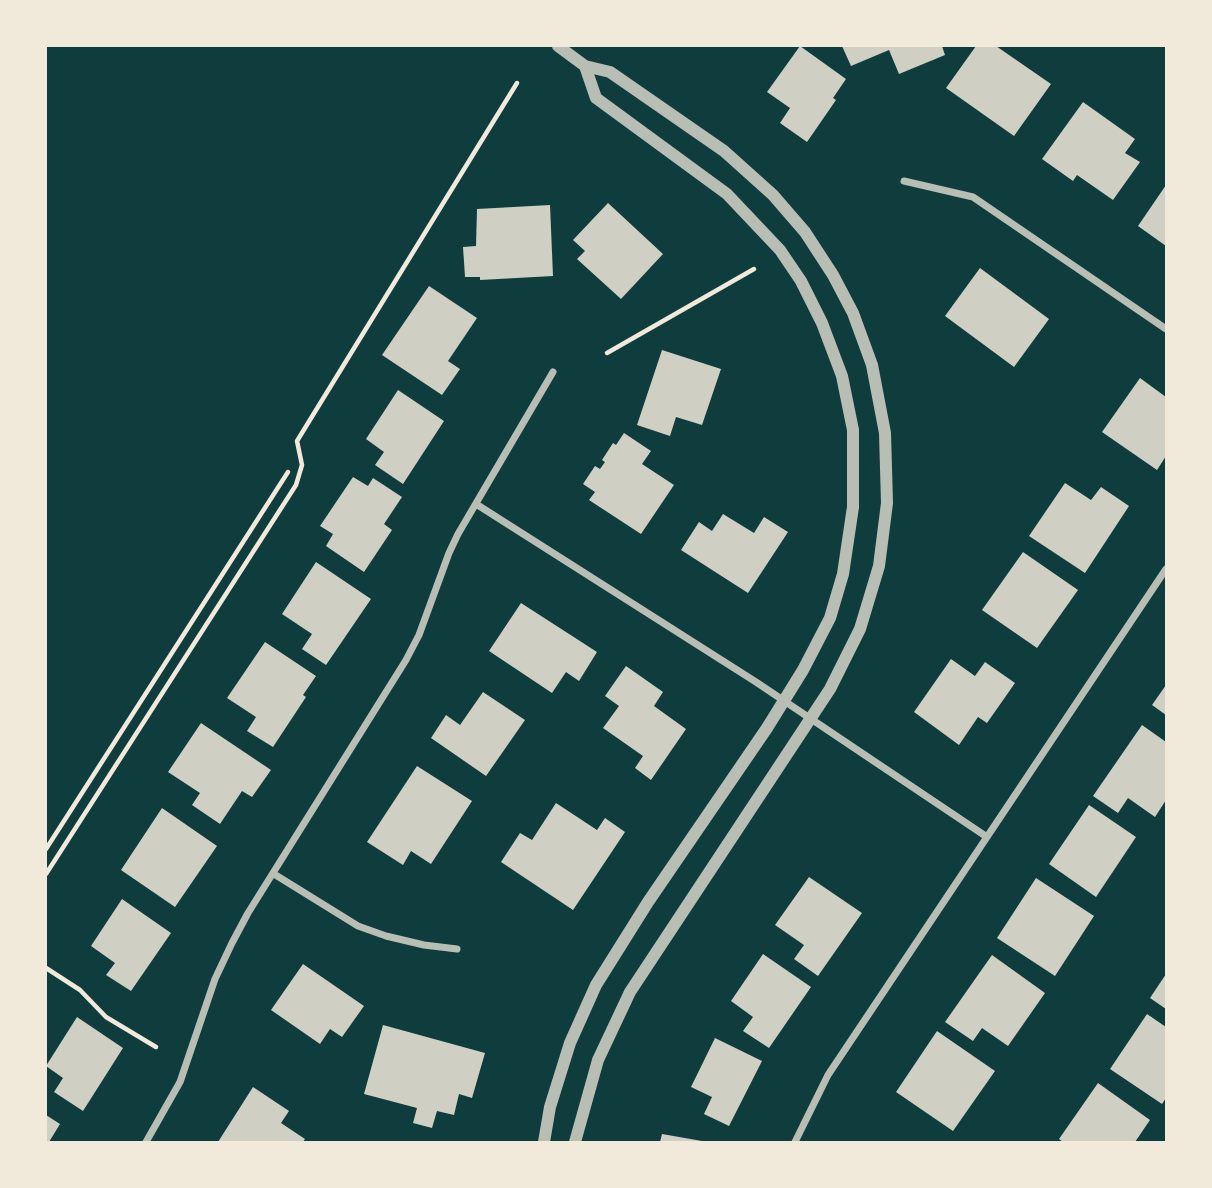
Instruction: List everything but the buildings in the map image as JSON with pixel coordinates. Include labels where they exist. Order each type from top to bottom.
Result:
[{"type":"street","points":[[558,46],[585,66],[610,72],[724,151],[773,195],[805,232],[833,275],[853,313],[872,365],[885,433],[887,503],[879,566],[860,629],[830,689],[630,992],[598,1060],[575,1143]]},
{"type":"street","points":[[544,1143],[550,1107],[570,1043],[596,985],[648,902],[784,701],[830,618],[843,574],[853,507],[853,430],[842,376],[822,323],[801,281],[780,250],[727,194],[596,98],[585,66]]},
{"type":"street","points":[[904,181],[972,197],[1167,329]]},
{"type":"street","points":[[146,1143],[180,1082],[215,979],[232,943],[406,660],[432,603],[449,554],[553,372]]},
{"type":"street","points":[[476,504],[811,718],[987,836]]},
{"type":"street","points":[[795,1143],[828,1075],[1167,569]]},
{"type":"street","points":[[274,874],[358,926],[411,942],[457,949]]},
{"type":"path","points":[[46,874],[296,485],[302,465],[297,441],[517,82]]},
{"type":"path","points":[[607,353],[754,269]]},
{"type":"path","points":[[46,849],[288,472]]},
{"type":"path","points":[[46,968],[80,990],[106,1017],[156,1047]]}]
